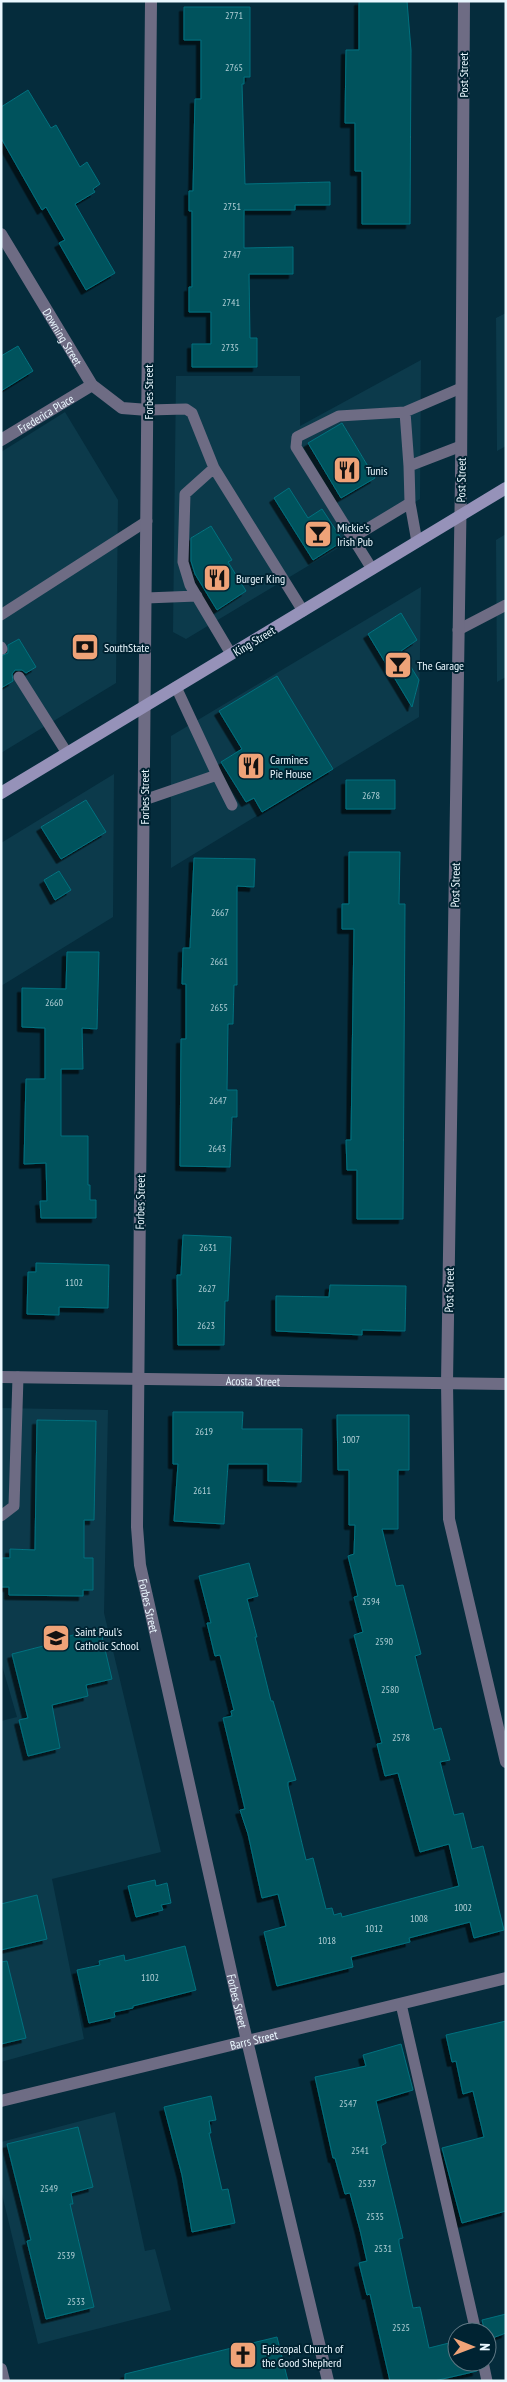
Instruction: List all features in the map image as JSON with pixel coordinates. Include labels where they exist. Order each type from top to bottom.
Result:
[{"type":"main road","name":"King Street","points":[[1,793],[303,610],[505,491]]},
{"type":"street","name":"Forbes Street","points":[[150,1],[137,1528],[140,1565],[247,2042],[328,2381]]},
{"type":"street","name":"Post Street","points":[[464,1],[461,446],[448,1383],[449,1519],[506,1762]]},
{"type":"street","name":"Downing Street","points":[[1,234],[92,385],[122,408],[148,410]]},
{"type":"street","name":"Frederica Place","points":[[1,440],[92,385]]},
{"type":"street","name":"Acosta Street","points":[[1,1377],[506,1384]]},
{"type":"street","name":"Barrs Street","points":[[1,2101],[506,1978]]},
{"type":"street","points":[[1,2369],[4,2381]]},
{"type":"lane","points":[[372,569],[296,447],[296,437],[339,416],[405,412],[461,388]]},
{"type":"lane","points":[[148,410],[186,409],[192,413],[214,468],[303,610]]},
{"type":"lane","points":[[405,412],[410,503],[417,542]]},
{"type":"lane","points":[[409,466],[461,446]]},
{"type":"lane","points":[[214,468],[185,494],[183,562],[190,585],[231,654]]},
{"type":"lane","points":[[352,538],[410,503]]},
{"type":"lane","points":[[1,615],[146,522]]},
{"type":"lane","points":[[146,598],[197,596]]},
{"type":"lane","points":[[458,630],[506,605]]},
{"type":"lane","points":[[19,677],[66,753]]},
{"type":"lane","points":[[176,687],[232,805]]},
{"type":"lane","points":[[144,800],[217,775]]},
{"type":"lane","points":[[1,1516],[14,1506],[18,1377]]},
{"type":"lane","points":[[401,2004],[474,2322]]},
{"type":"shaded area","points":[[506,313],[506,446],[497,451],[496,318]]},
{"type":"shaded area","points":[[421,360],[420,499],[186,639],[173,632],[176,376],[300,376],[300,426]]},
{"type":"shaded area","points":[[65,412],[118,500],[116,683],[1,753],[1,452]]},
{"type":"shaded area","points":[[506,534],[506,677],[497,682],[496,540]]},
{"type":"shaded area","points":[[421,587],[419,717],[171,868],[171,736]]},
{"type":"shaded area","points":[[114,774],[113,917],[1,986],[1,843]]},
{"type":"shaded area","name":"Saint Paul's Catholic School","points":[[1,1408],[108,1410],[104,1613],[161,1852],[52,1879],[84,2039],[1,2062],[1,1721],[17,1717],[1,1662]]},
{"type":"shaded area","points":[[115,2112],[145,2251],[155,2249],[171,2310],[38,2344],[1,2190],[1,2142]]},
{"type":"building","points":[[359,1],[407,1],[411,50],[410,224],[362,224],[362,171],[355,171],[355,123],[345,123],[346,50],[359,50]]},
{"type":"building","points":[[184,7],[250,7],[250,77],[244,77],[244,84],[242,84],[245,184],[330,182],[330,205],[295,205],[295,210],[244,210],[244,248],[293,247],[293,274],[249,274],[250,338],[257,338],[257,367],[192,367],[192,344],[211,344],[211,312],[189,312],[189,287],[192,287],[192,211],[189,211],[189,191],[193,191],[195,99],[201,99],[201,40],[184,40]]},
{"type":"building","points":[[28,90],[51,128],[56,125],[80,167],[87,162],[100,184],[93,189],[95,192],[75,204],[115,273],[86,290],[59,243],[65,240],[46,207],[42,210],[1,138],[1,107]]},
{"type":"building","points":[[18,346],[33,371],[1,391],[1,356]]},
{"type":"building","points":[[342,423],[375,478],[341,498],[308,443]]},
{"type":"building","points":[[289,488],[308,518],[322,509],[343,541],[313,560],[274,498]]},
{"type":"building","name":"Burger King","points":[[211,526],[232,560],[228,562],[246,591],[217,610],[195,574],[191,561],[191,538]]},
{"type":"building","name":"The Garage","points":[[401,613],[417,640],[401,651],[419,680],[412,707],[368,634]]},
{"type":"building","points":[[19,639],[36,667],[26,673],[22,670],[15,670],[12,674],[13,681],[1,688],[1,656],[8,653],[8,645]]},
{"type":"building","points":[[277,676],[333,769],[262,812],[254,798],[246,802],[221,762],[242,749],[219,711]]},
{"type":"building","points":[[346,780],[395,780],[395,809],[346,809]]},
{"type":"building","points":[[86,800],[106,832],[61,859],[41,827]]},
{"type":"building","points":[[349,852],[400,852],[399,904],[405,904],[403,1219],[357,1219],[357,1170],[347,1170],[346,1140],[351,1140],[354,929],[342,929],[342,904],[349,904]]},
{"type":"building","points":[[194,858],[255,859],[254,887],[237,886],[237,985],[234,985],[233,1024],[228,1024],[227,1090],[237,1090],[237,1117],[232,1117],[230,1167],[180,1166],[181,1039],[186,1039],[186,984],[182,984],[183,948],[190,948]]},
{"type":"building","points":[[59,871],[71,890],[55,900],[44,880]]},
{"type":"building","points":[[67,952],[99,952],[97,1029],[82,1028],[83,1069],[61,1069],[61,1136],[88,1136],[88,1185],[90,1185],[90,1200],[96,1200],[96,1218],[41,1218],[40,1201],[47,1201],[46,1163],[24,1164],[26,1079],[45,1079],[45,1028],[22,1027],[22,988],[66,989]]},
{"type":"building","points":[[183,1235],[231,1237],[228,1301],[225,1301],[224,1345],[178,1345],[177,1275],[181,1275]]},
{"type":"building","points":[[36,1263],[109,1265],[108,1308],[59,1307],[59,1315],[27,1314],[28,1272],[36,1272]]},
{"type":"building","points":[[330,1285],[406,1286],[405,1331],[362,1330],[362,1335],[276,1331],[276,1296],[329,1297]]},
{"type":"building","points":[[173,1412],[243,1412],[242,1429],[302,1429],[301,1482],[268,1481],[268,1464],[228,1464],[224,1524],[174,1521],[178,1464],[173,1464]]},
{"type":"building","points":[[337,1415],[409,1415],[409,1470],[398,1470],[398,1529],[382,1529],[396,1586],[403,1585],[421,1654],[415,1656],[434,1730],[441,1728],[450,1760],[440,1762],[454,1815],[463,1813],[472,1849],[483,1846],[504,1930],[474,1938],[470,1922],[409,1938],[410,1942],[351,1957],[353,1967],[277,1986],[264,1932],[286,1926],[278,1894],[262,1898],[248,1834],[240,1810],[245,1809],[223,1718],[232,1716],[231,1711],[234,1710],[220,1655],[215,1656],[207,1623],[211,1623],[199,1576],[249,1563],[258,1596],[247,1599],[257,1637],[255,1637],[271,1701],[273,1701],[296,1780],[288,1782],[288,1786],[306,1860],[313,1858],[326,1909],[332,1908],[334,1915],[341,1913],[342,1917],[459,1886],[449,1844],[420,1852],[398,1773],[385,1776],[377,1744],[382,1743],[354,1635],[363,1632],[354,1597],[358,1596],[348,1556],[354,1554],[355,1525],[349,1525],[349,1470],[338,1470]]},
{"type":"building","points":[[37,1420],[96,1421],[94,1520],[84,1520],[84,1558],[93,1558],[93,1590],[83,1590],[83,1596],[9,1595],[9,1587],[1,1587],[1,1558],[10,1558],[10,1549],[35,1550]]},
{"type":"building","points":[[100,1628],[112,1679],[86,1685],[88,1696],[52,1705],[60,1748],[28,1756],[19,1720],[28,1718],[12,1654],[55,1643],[54,1640]]},
{"type":"building","points":[[155,1880],[156,1886],[167,1883],[171,1903],[161,1905],[163,1910],[136,1917],[128,1886]]},
{"type":"building","points":[[37,1895],[47,1939],[1,1950],[1,1904]]},
{"type":"building","points":[[185,1946],[196,1990],[133,2006],[133,2008],[114,2012],[115,2017],[89,2023],[77,1970],[100,1965],[99,1961],[124,1955],[125,1961]]},
{"type":"building","points":[[7,1961],[26,2038],[1,2044],[1,1962]]},
{"type":"building","points":[[506,2021],[506,2211],[462,2223],[442,2148],[484,2137],[473,2091],[463,2094],[456,2061],[452,2062],[446,2035]]},
{"type":"building","points":[[401,2044],[413,2090],[376,2101],[386,2143],[381,2146],[403,2238],[399,2239],[399,2243],[413,2308],[420,2307],[429,2348],[447,2344],[447,2372],[473,2372],[434,2381],[390,2381],[370,2294],[367,2295],[359,2263],[367,2261],[360,2230],[350,2193],[345,2194],[335,2158],[333,2158],[315,2077],[366,2066],[363,2055]]},
{"type":"building","points":[[211,2096],[216,2120],[209,2121],[211,2133],[209,2133],[222,2190],[228,2189],[235,2223],[192,2232],[182,2175],[164,2107]]},
{"type":"building","points":[[78,2127],[93,2187],[71,2193],[73,2204],[70,2204],[94,2307],[46,2319],[27,2241],[31,2240],[7,2144]]},
{"type":"building","points":[[506,2314],[506,2333],[497,2336],[497,2322],[482,2322],[482,2320]]},
{"type":"building","name":"Episcopal Church of the Good Shepherd","points":[[277,2337],[288,2381],[125,2381],[125,2374]]},
{"type":"place","name":"Tunis","points":[[347,470]]},
{"type":"place","name":"Mickie's Irish Pub","points":[[318,534]]},
{"type":"place","name":"Burger King","points":[[217,578]]},
{"type":"place","name":"SouthState","points":[[85,647]]},
{"type":"place","name":"The Garage","points":[[398,665]]},
{"type":"place","name":"Carmines Pie House","points":[[251,766]]},
{"type":"place","name":"Saint Paul's Catholic School","points":[[56,1638]]},
{"type":"place","name":"Episcopal Church of the Good Shepherd","points":[[243,2355]]}]
